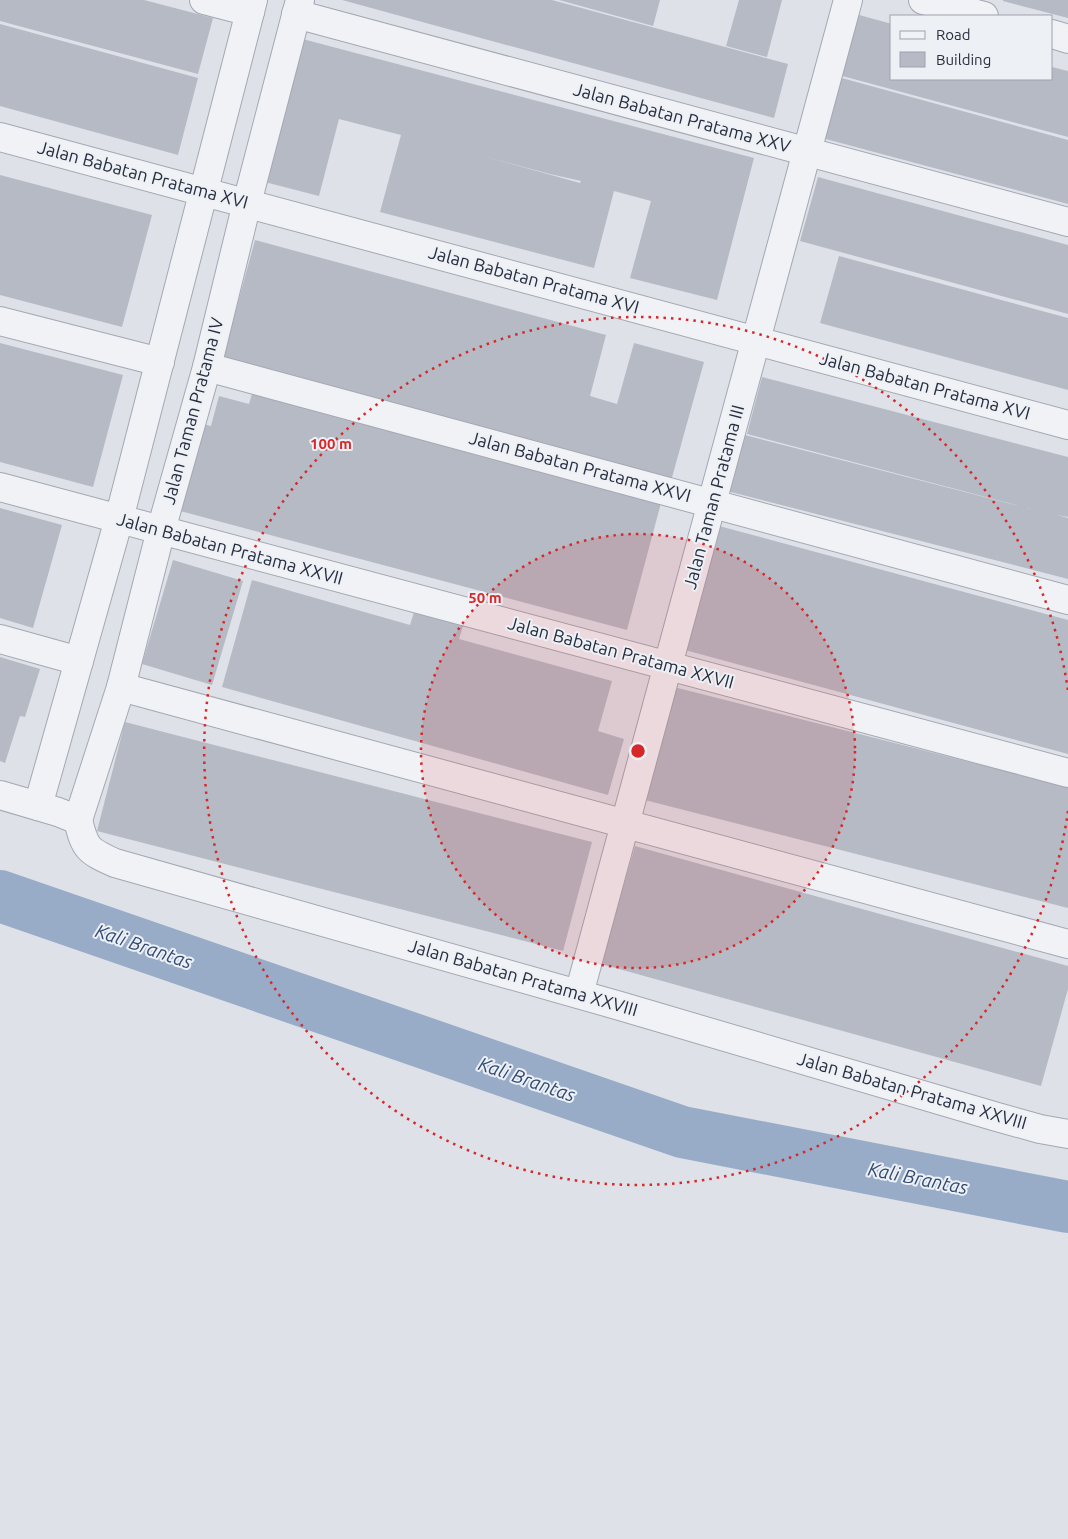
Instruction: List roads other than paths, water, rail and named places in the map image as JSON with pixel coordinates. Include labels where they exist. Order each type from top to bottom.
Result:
[{"type":"street","points":[[38,806],[119,519],[251,6],[204,0]]},
{"type":"street","name":"Jalan Taman Pratama III","points":[[579,994],[848,0]]},
{"type":"street","points":[[923,0],[980,15]]},
{"type":"street","name":"Jalan Babatan Pratama XXV","points":[[298,7],[807,152],[1068,222]]},
{"type":"street","name":"Jalan Taman Pratama IV","points":[[78,820],[121,687],[161,530],[207,367],[298,7]]},
{"type":"street","points":[[1053,34],[1068,39]]},
{"type":"street","name":"Jalan Babatan Pratama XVI","points":[[0,137],[1068,425]]},
{"type":"street","points":[[0,320],[160,362]]},
{"type":"street","name":"Jalan Babatan Pratama XXVI","points":[[207,367],[1068,600]]},
{"type":"street","name":"Jalan Babatan Pratama XXVII","points":[[0,487],[1068,773]]},
{"type":"street","points":[[0,638],[80,662]]},
{"type":"street","points":[[121,687],[625,822],[1068,944]]},
{"type":"street","points":[[0,795],[78,820]]},
{"type":"street","name":"Jalan Babatan Pratama XXVIII","points":[[78,820],[83,841],[93,853],[115,863],[579,994],[997,1117],[1040,1129],[1068,1134]]},
{"type":"waterway","name":"Kali Brantas","points":[[0,896],[682,1132],[1068,1207]]}]
